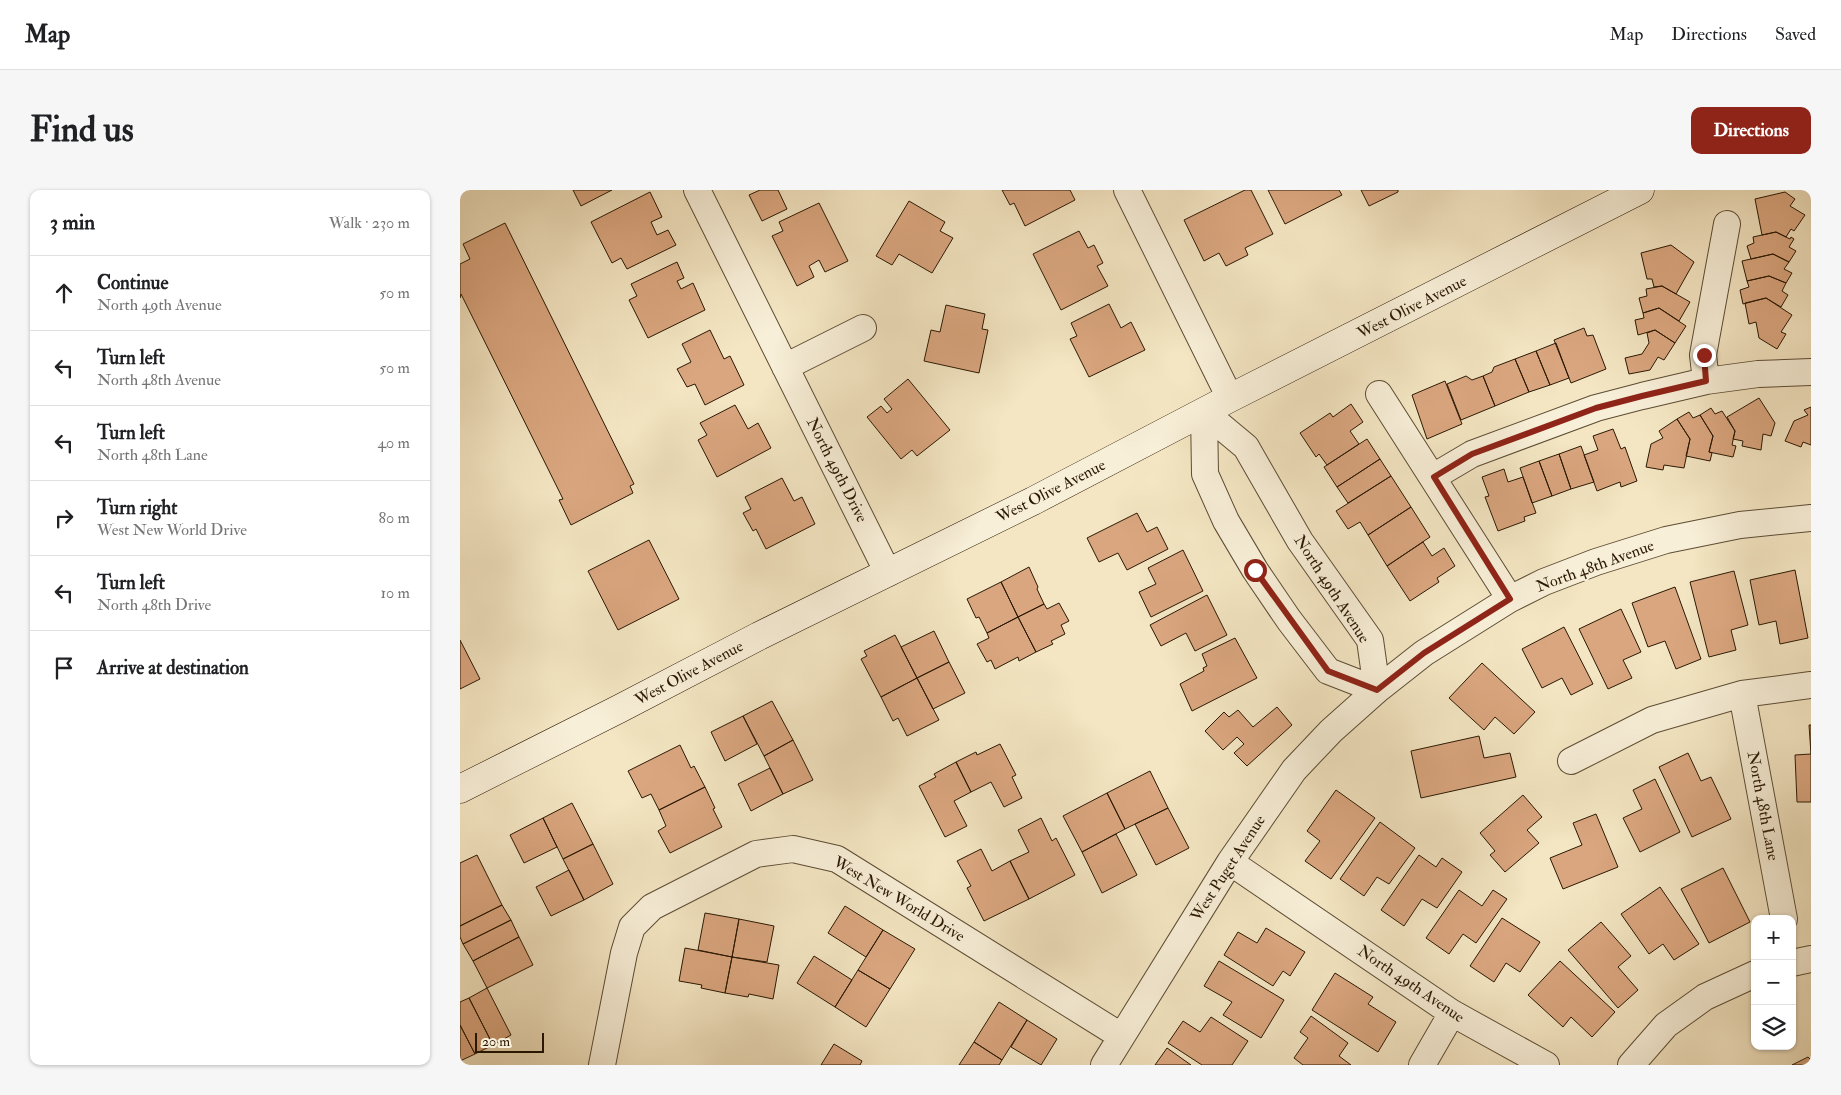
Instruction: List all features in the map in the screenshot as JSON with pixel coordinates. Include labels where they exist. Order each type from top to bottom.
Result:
[{"type":"main road","name":"West Olive Avenue","points":[[460,789],[1640,190]]},
{"type":"street","name":"North 49th Drive","points":[[697,190],[888,573]]},
{"type":"street","points":[[1128,190],[1230,398]]},
{"type":"street","points":[[1706,381],[1704,355],[1727,224]]},
{"type":"street","points":[[785,367],[864,328]]},
{"type":"street","points":[[1434,477],[1472,454],[1596,408],[1706,381],[1758,374],[1811,372]]},
{"type":"street","points":[[1379,394],[1434,477],[1510,599]]},
{"type":"street","points":[[1204,412],[1205,474],[1226,521],[1255,570],[1328,671],[1377,690]]},
{"type":"street","name":"North 49th Avenue","points":[[1204,412],[1246,447],[1300,541],[1370,640],[1377,690]]},
{"type":"street","name":"North 48th Avenue","points":[[1377,690],[1424,653],[1510,599],[1544,582],[1596,562],[1666,540],[1740,525],[1811,518]]},
{"type":"street","points":[[1571,761],[1652,720],[1742,694],[1811,685]]},
{"type":"street","name":"West Puget Avenue","points":[[1104,1065],[1230,862],[1294,770],[1331,731],[1377,690]]},
{"type":"street","name":"North 48th Lane","points":[[1742,694],[1783,915]]},
{"type":"street","name":"West New World Drive","points":[[602,1065],[624,953],[632,927],[652,906],[756,854],[793,849],[837,859],[1121,1036]]},
{"type":"street","name":"North 49th Avenue","points":[[1230,862],[1452,1013],[1546,1065]]},
{"type":"street","points":[[1796,962],[1811,960]]},
{"type":"street","points":[[1631,1065],[1666,1025],[1705,997],[1751,976]]},
{"type":"street","points":[[1422,1065],[1452,1013]]},
{"type":"building","points":[[573,190],[612,190],[581,206]]},
{"type":"building","points":[[760,190],[778,190],[787,209],[762,221],[749,195]]},
{"type":"building","points":[[1002,190],[1070,190],[1075,200],[1025,226],[1014,203],[1010,205]]},
{"type":"building","points":[[1245,190],[1251,190],[1273,234],[1245,248],[1248,255],[1226,266],[1219,253],[1204,261],[1184,220]]},
{"type":"building","points":[[1268,190],[1339,190],[1342,195],[1285,224]]},
{"type":"building","points":[[1361,190],[1398,190],[1398,192],[1369,206]]},
{"type":"building","points":[[650,192],[662,217],[651,222],[657,235],[668,230],[676,245],[627,269],[621,258],[612,263],[591,222]]},
{"type":"building","points":[[1785,192],[1795,199],[1790,206],[1805,215],[1794,231],[1791,229],[1786,237],[1776,232],[1762,235],[1755,199]]},
{"type":"building","points":[[909,201],[945,222],[940,231],[953,238],[932,273],[899,254],[892,265],[876,256]]},
{"type":"building","points":[[819,203],[848,261],[825,272],[819,260],[809,266],[814,277],[797,286],[772,236],[783,231],[779,222]]},
{"type":"building","points":[[505,223],[634,484],[630,486],[633,493],[571,525],[559,500],[563,499],[461,294],[460,298],[460,264],[470,259],[463,244]]},
{"type":"building","points":[[1079,231],[1088,248],[1094,245],[1103,263],[1097,266],[1108,286],[1061,310],[1033,254]]},
{"type":"building","points":[[1776,232],[1794,239],[1789,247],[1796,251],[1789,262],[1773,254],[1751,259],[1747,246],[1754,243],[1753,237]]},
{"type":"building","points":[[1671,245],[1694,262],[1676,294],[1662,286],[1654,287],[1652,279],[1647,279],[1641,253]]},
{"type":"building","points":[[1773,254],[1789,262],[1784,269],[1792,273],[1786,283],[1769,276],[1747,281],[1742,261]]},
{"type":"building","points":[[677,262],[684,278],[677,281],[681,289],[693,283],[705,310],[648,338],[629,300],[637,296],[631,284]]},
{"type":"building","points":[[1769,276],[1786,283],[1782,291],[1788,295],[1781,307],[1766,298],[1743,304],[1740,290],[1749,287],[1747,281]]},
{"type":"building","points":[[1662,286],[1690,302],[1679,321],[1659,308],[1643,313],[1639,298],[1647,296],[1646,289]]},
{"type":"building","points":[[1766,298],[1792,315],[1781,332],[1786,334],[1777,349],[1759,338],[1756,322],[1749,324],[1745,303]]},
{"type":"building","points":[[1109,304],[1121,328],[1131,322],[1145,350],[1089,377],[1070,339],[1077,336],[1071,323]]},
{"type":"building","points":[[946,305],[985,314],[982,329],[988,330],[979,373],[924,361],[931,330],[940,332]]},
{"type":"building","points":[[1659,308],[1686,326],[1675,343],[1655,330],[1638,335],[1635,320],[1644,318],[1643,313]]},
{"type":"building","points":[[1584,328],[1587,336],[1593,335],[1606,369],[1571,383],[1554,340]]},
{"type":"building","points":[[710,330],[724,359],[730,356],[744,385],[705,405],[695,384],[687,387],[677,369],[691,362],[682,344]]},
{"type":"building","points":[[1655,330],[1675,343],[1664,360],[1658,357],[1650,370],[1629,374],[1625,358],[1642,354],[1649,343],[1647,333]]},
{"type":"building","points":[[1556,343],[1569,378],[1550,385],[1536,351]]},
{"type":"building","points":[[1536,351],[1550,385],[1529,392],[1515,359]]},
{"type":"building","points":[[1515,359],[1529,392],[1495,406],[1483,376],[1492,372],[1494,367]]},
{"type":"building","points":[[1466,376],[1472,380],[1483,376],[1495,406],[1461,420],[1447,384]]},
{"type":"building","points":[[908,379],[950,430],[917,456],[912,450],[901,459],[867,417],[881,406],[887,413],[892,409],[884,399]]},
{"type":"building","points":[[1445,381],[1462,424],[1427,439],[1412,395]]},
{"type":"building","points":[[1759,398],[1775,423],[1771,436],[1763,434],[1761,450],[1742,446],[1743,441],[1733,439],[1735,431],[1727,417]]},
{"type":"building","points":[[1351,404],[1363,422],[1350,431],[1359,444],[1327,465],[1319,454],[1316,457],[1300,433],[1330,413],[1333,417]]},
{"type":"building","points":[[735,405],[748,429],[758,423],[771,448],[717,477],[698,440],[707,435],[700,423]]},
{"type":"building","points":[[1811,407],[1811,445],[1803,442],[1801,447],[1785,441],[1794,421],[1808,415],[1804,410]]},
{"type":"building","points":[[1711,408],[1715,414],[1722,411],[1735,431],[1732,445],[1736,446],[1733,457],[1709,452],[1713,436],[1700,415]]},
{"type":"building","points":[[1689,412],[1693,418],[1700,415],[1713,436],[1709,452],[1712,453],[1710,461],[1686,456],[1690,439],[1677,419]]},
{"type":"building","points":[[1677,419],[1690,439],[1684,468],[1664,465],[1663,470],[1646,467],[1651,444],[1663,438],[1659,431]]},
{"type":"building","points":[[1613,429],[1621,449],[1625,447],[1637,481],[1621,487],[1620,482],[1597,491],[1584,455],[1598,450],[1593,436]]},
{"type":"building","points":[[1367,439],[1380,459],[1337,487],[1324,467]]},
{"type":"building","points":[[1581,446],[1594,482],[1571,489],[1559,454]]},
{"type":"building","points":[[1559,454],[1571,489],[1552,496],[1539,461]]},
{"type":"building","points":[[1380,459],[1391,476],[1348,503],[1337,487]]},
{"type":"building","points":[[1539,461],[1552,496],[1532,503],[1520,468]]},
{"type":"building","points":[[1504,469],[1508,482],[1523,477],[1536,513],[1524,517],[1525,521],[1498,531],[1485,497],[1489,496],[1482,477]]},
{"type":"building","points":[[1391,476],[1411,507],[1368,535],[1360,522],[1348,529],[1336,511]]},
{"type":"building","points":[[782,478],[794,501],[802,497],[815,524],[766,549],[756,529],[753,531],[743,513],[751,509],[745,497]]},
{"type":"building","points":[[1411,507],[1430,537],[1387,566],[1368,535]]},
{"type":"building","points":[[1137,513],[1147,532],[1157,527],[1168,549],[1127,570],[1118,553],[1099,562],[1087,538]]},
{"type":"building","points":[[649,540],[679,599],[618,630],[588,571]]},
{"type":"building","points":[[1423,542],[1432,556],[1444,548],[1455,566],[1437,578],[1439,582],[1410,601],[1387,566]]},
{"type":"building","points":[[1183,550],[1203,591],[1151,617],[1139,592],[1156,584],[1148,568]]},
{"type":"building","points":[[1029,567],[1044,604],[1018,617],[1001,582]]},
{"type":"building","points":[[1795,570],[1808,638],[1780,644],[1776,621],[1759,625],[1750,580]]},
{"type":"building","points":[[1734,571],[1748,625],[1731,630],[1736,650],[1709,657],[1690,582]]},
{"type":"building","points":[[1001,582],[1018,617],[987,633],[979,617],[976,618],[967,599]]},
{"type":"building","points":[[1675,587],[1701,659],[1676,669],[1665,641],[1648,647],[1632,603]]},
{"type":"building","points":[[1207,595],[1227,635],[1195,651],[1186,633],[1161,646],[1150,625]]},
{"type":"building","points":[[1059,603],[1069,621],[1061,625],[1065,634],[1051,641],[1053,644],[1036,652],[1018,617],[1044,604],[1047,609]]},
{"type":"building","points":[[1621,609],[1641,652],[1623,660],[1632,678],[1608,689],[1579,629]]},
{"type":"building","points":[[1018,617],[1036,652],[1019,661],[1018,657],[995,669],[991,660],[987,662],[977,644],[989,638],[987,633]]},
{"type":"building","points":[[1564,627],[1593,684],[1571,695],[1562,678],[1542,688],[1522,649]]},
{"type":"building","points":[[934,631],[949,662],[917,678],[901,647]]},
{"type":"building","points":[[895,635],[917,678],[881,697],[861,659],[867,656],[864,651]]},
{"type":"building","points":[[1235,638],[1257,678],[1192,711],[1180,684],[1204,671],[1203,668],[1207,666],[1202,654]]},
{"type":"building","points":[[460,640],[480,679],[460,689]]},
{"type":"building","points":[[949,662],[965,693],[933,709],[917,678]]},
{"type":"building","points":[[1482,663],[1535,712],[1514,734],[1495,717],[1484,730],[1449,698]]},
{"type":"building","points":[[917,678],[939,720],[907,736],[898,718],[893,721],[881,697]]},
{"type":"building","points":[[772,701],[793,740],[764,756],[743,716]]},
{"type":"building","points":[[1277,707],[1292,725],[1247,766],[1234,753],[1244,744],[1237,737],[1223,750],[1205,731],[1224,712],[1229,717],[1238,710],[1253,727]]},
{"type":"building","points":[[743,716],[757,744],[725,761],[711,732]]},
{"type":"building","points":[[1809,725],[1811,725],[1811,754]]},
{"type":"building","points":[[1479,736],[1484,758],[1510,753],[1516,777],[1421,798],[1411,751]]},
{"type":"building","points":[[793,740],[813,780],[783,794],[764,756]]},
{"type":"building","points":[[1000,744],[1016,775],[1012,777],[1022,798],[1004,807],[991,782],[971,792],[956,762],[976,752],[977,755]]},
{"type":"building","points":[[680,745],[691,768],[694,766],[705,787],[659,810],[651,794],[642,798],[628,771]]},
{"type":"building","points":[[1688,753],[1701,781],[1711,777],[1731,819],[1692,837],[1659,767]]},
{"type":"building","points":[[1811,754],[1811,802],[1797,802],[1795,755]]},
{"type":"building","points":[[956,762],[971,792],[954,801],[967,826],[945,837],[919,786],[936,777],[934,774]]},
{"type":"building","points":[[770,768],[783,794],[751,811],[738,784]]},
{"type":"building","points":[[1150,771],[1168,808],[1125,829],[1107,793]]},
{"type":"building","points":[[1655,779],[1680,832],[1640,852],[1623,818],[1642,809],[1633,790]]},
{"type":"building","points":[[705,787],[722,827],[670,853],[658,831],[666,826],[659,810]]},
{"type":"building","points":[[1336,790],[1375,818],[1331,879],[1305,861],[1320,841],[1307,831]]},
{"type":"building","points":[[1107,793],[1125,829],[1082,852],[1063,816]]},
{"type":"building","points":[[1523,795],[1542,817],[1527,830],[1539,843],[1505,872],[1490,855],[1495,851],[1480,833]]},
{"type":"building","points":[[572,803],[593,844],[563,859],[543,818]]},
{"type":"building","points":[[1168,808],[1189,848],[1156,865],[1135,824]]},
{"type":"building","points":[[1596,814],[1618,867],[1563,889],[1550,858],[1582,845],[1573,823]]},
{"type":"building","points":[[543,818],[557,847],[524,863],[510,835]]},
{"type":"building","points":[[1041,818],[1052,841],[1056,838],[1075,875],[1029,899],[1010,861],[1029,852],[1018,830]]},
{"type":"building","points":[[1380,822],[1415,848],[1389,884],[1377,877],[1364,896],[1340,879]]},
{"type":"building","points":[[1116,834],[1137,875],[1102,893],[1082,852]]},
{"type":"building","points":[[593,844],[613,884],[584,900],[563,859]]},
{"type":"building","points":[[981,849],[992,871],[1010,861],[1029,899],[984,921],[967,888],[971,886],[957,861]]},
{"type":"building","points":[[477,855],[502,905],[460,926],[460,863]]},
{"type":"building","points":[[1419,855],[1436,867],[1442,858],[1462,872],[1437,908],[1422,899],[1404,926],[1381,910]]},
{"type":"building","points":[[1723,868],[1750,922],[1709,943],[1681,889]]},
{"type":"building","points":[[569,870],[584,900],[551,916],[536,887]]},
{"type":"building","points":[[1660,887],[1699,944],[1674,960],[1663,944],[1649,954],[1621,914]]},
{"type":"building","points":[[1459,890],[1482,906],[1493,890],[1507,899],[1476,943],[1463,934],[1449,954],[1426,938]]},
{"type":"building","points":[[502,905],[511,920],[463,944],[460,937],[460,926]]},
{"type":"building","points":[[845,906],[883,930],[866,957],[828,933]]},
{"type":"building","points":[[705,913],[739,919],[732,957],[698,950]]},
{"type":"building","points":[[1502,918],[1540,942],[1520,972],[1506,963],[1494,982],[1470,966]]},
{"type":"building","points":[[739,919],[774,926],[767,962],[732,957]]},
{"type":"building","points":[[511,920],[519,937],[473,961],[463,944]]},
{"type":"building","points":[[1601,922],[1631,956],[1618,967],[1638,990],[1618,1008],[1568,950]]},
{"type":"building","points":[[1266,928],[1305,952],[1290,976],[1283,971],[1273,986],[1224,955],[1238,932],[1257,943]]},
{"type":"building","points":[[883,930],[915,949],[890,989],[858,970]]},
{"type":"building","points":[[519,937],[533,965],[487,988],[473,961]]},
{"type":"building","points":[[685,948],[732,957],[725,993],[701,988],[702,985],[679,981]]},
{"type":"building","points":[[814,956],[852,980],[835,1007],[797,983]]},
{"type":"building","points":[[732,957],[779,965],[773,999],[749,994],[748,997],[725,993]]},
{"type":"building","points":[[1219,961],[1284,1000],[1261,1038],[1223,1015],[1232,1002],[1204,986]]},
{"type":"building","points":[[1560,961],[1615,1012],[1592,1037],[1571,1017],[1563,1027],[1528,995]]},
{"type":"building","points":[[858,970],[890,989],[866,1027],[835,1007]]},
{"type":"building","points":[[1335,973],[1373,997],[1368,1004],[1396,1022],[1378,1052],[1312,1010]]},
{"type":"building","points":[[487,988],[511,1035],[493,1045],[469,998]]},
{"type":"building","points":[[469,998],[493,1045],[475,1054],[460,1025],[460,1002]]},
{"type":"building","points":[[999,1002],[1027,1020],[1002,1060],[974,1042]]},
{"type":"building","points":[[1311,1016],[1348,1043],[1339,1056],[1351,1065],[1303,1065],[1294,1058],[1308,1038],[1300,1032]]},
{"type":"building","points":[[1211,1017],[1248,1041],[1232,1065],[1202,1065],[1168,1043],[1183,1021],[1200,1032]]},
{"type":"building","points":[[1027,1020],[1057,1039],[1041,1065],[1011,1047]]},
{"type":"building","points":[[460,1025],[475,1054],[460,1061]]},
{"type":"building","points":[[974,1042],[1002,1060],[999,1065],[959,1065]]},
{"type":"building","points":[[834,1044],[862,1061],[860,1065],[821,1065]]},
{"type":"building","points":[[1167,1048],[1191,1065],[1155,1065]]},
{"type":"building","points":[[1808,1057],[1811,1060],[1811,1065],[1792,1065]]},
{"type":"route","points":[[1255,570],[1289,620],[1328,671],[1377,690],[1424,653],[1464,626],[1510,599],[1434,477],[1472,454],[1596,408],[1706,381],[1704,355]]}]
